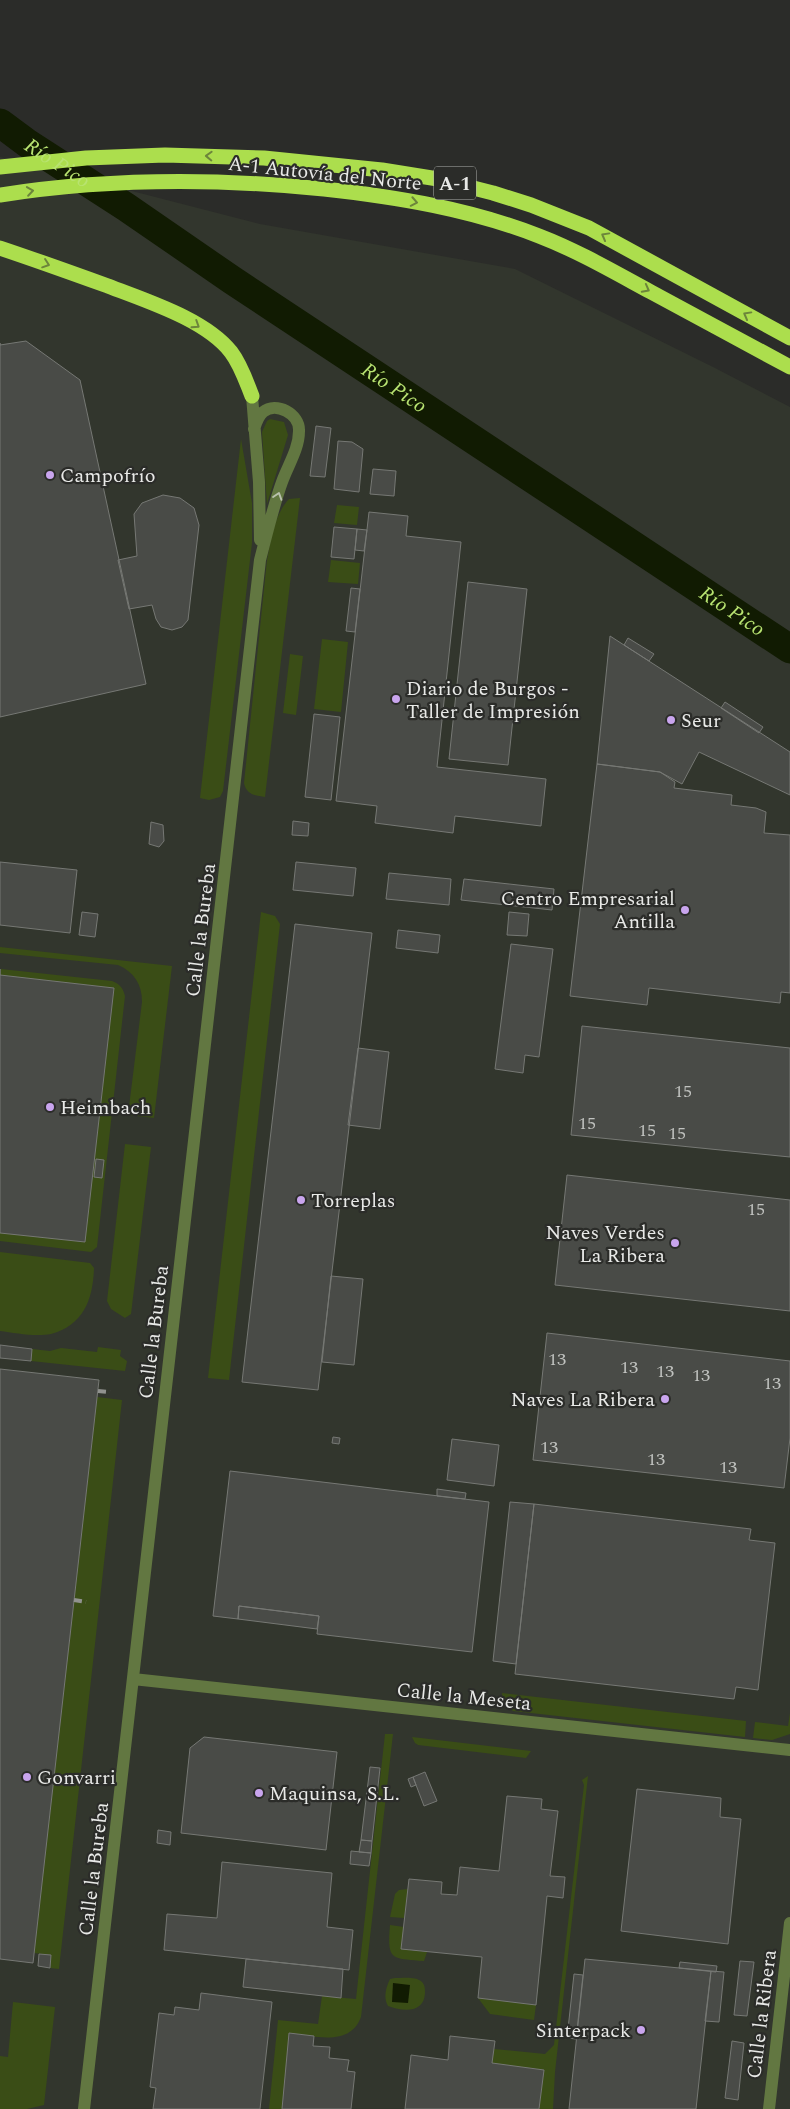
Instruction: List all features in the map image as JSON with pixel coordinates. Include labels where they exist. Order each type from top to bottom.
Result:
[{"type":"highway","name":"A-1 Autovía del Norte","points":[[0,167],[86,158],[165,155],[264,158],[382,170],[438,179],[531,205],[589,228],[790,338]]},
{"type":"highway","name":"A-1 Autovía del Norte","points":[[0,195],[60,186],[121,182],[229,182],[293,186],[366,194],[465,212],[512,226],[580,253],[790,367]]},
{"type":"highway","points":[[0,248],[148,301],[183,316],[220,340],[230,351],[240,365],[252,396]]},
{"type":"street","name":"Calle la Bureba","points":[[252,396],[259,482],[260,560]]},
{"type":"street","name":"Calle la Bureba","points":[[84,2109],[260,560],[269,522],[282,480],[296,447],[300,428],[293,416],[280,408],[270,408],[262,413],[254,429]]},
{"type":"street","name":"Calle la Meseta","points":[[133,1679],[790,1750]]},
{"type":"street","name":"Calle la Ribera","points":[[769,2109],[790,1924]]},
{"type":"shaded area","points":[[0,157],[260,224],[515,269],[790,407],[790,2109],[0,2109]]},
{"type":"shaded area","points":[[393,1983],[410,1985],[408,2003],[392,2002]]},
{"type":"green space","points":[[270,419],[284,422],[288,435],[267,504],[262,432],[267,421]]},
{"type":"green space","points":[[241,439],[252,503],[252,543],[223,791],[220,797],[209,800],[200,798]]},
{"type":"green space","points":[[300,498],[265,797],[261,797],[249,792],[244,783],[267,560],[274,528],[280,512],[289,499]]},
{"type":"green space","points":[[337,505],[359,507],[357,525],[334,523]]},
{"type":"green space","points":[[331,560],[360,563],[358,584],[328,582]]},
{"type":"green space","points":[[322,639],[348,642],[341,712],[314,709]]},
{"type":"green space","points":[[290,654],[303,656],[296,715],[283,713]]},
{"type":"green space","points":[[261,912],[275,916],[280,924],[229,1380],[208,1378]]},
{"type":"green space","points":[[0,947],[172,966],[154,1118],[128,1115],[142,1002],[139,984],[133,975],[118,965],[0,953]]},
{"type":"green space","points":[[1,969],[112,981],[119,985],[125,996],[97,1247],[91,1252],[0,1241],[0,1233],[114,988],[0,975]]},
{"type":"green space","points":[[125,1144],[151,1147],[131,1314],[125,1318],[111,1309],[107,1301]]},
{"type":"green space","points":[[0,1252],[90,1263],[94,1268],[92,1290],[85,1309],[72,1324],[51,1334],[32,1335],[0,1331]]},
{"type":"green space","points":[[98,1347],[121,1350],[120,1356],[127,1361],[125,1371],[31,1361],[32,1349],[50,1351],[61,1348],[97,1352]]},
{"type":"green space","points":[[97,1397],[122,1400],[59,1969],[50,1968],[51,1955],[34,1953]]},
{"type":"green space","points":[[502,1693],[746,1721],[745,1737],[513,1711],[503,1701]]},
{"type":"green space","points":[[790,1713],[790,1734],[772,1740],[753,1738],[755,1722],[788,1726]]},
{"type":"green space","points":[[385,1734],[393,1734],[361,2017],[349,2033],[340,2036],[320,2037],[289,2033],[282,2109],[269,2109],[278,2020],[318,2024],[322,1996],[356,1999]]},
{"type":"green space","points":[[412,1737],[531,1751],[526,1758],[418,1745]]},
{"type":"green space","points":[[588,1776],[555,2072],[553,2109],[539,2109],[544,2070],[492,2063],[494,2049],[545,2054],[554,2045],[584,1785],[582,1780]]},
{"type":"green space","points":[[408,1889],[404,1918],[390,1917],[395,1894],[399,1890]]},
{"type":"green space","points":[[390,1925],[404,1927],[401,1949],[427,1952],[424,1961],[398,1958],[394,1955],[389,1945]]},
{"type":"green space","points":[[413,1978],[422,1982],[425,1993],[421,2004],[406,2010],[388,2006],[385,1996],[386,1989],[390,1979]]},
{"type":"green space","points":[[478,1998],[536,2005],[534,2020],[490,2014]]},
{"type":"green space","points":[[13,2002],[55,2007],[44,2105],[27,2109],[0,2109],[0,2056],[8,2057]]},
{"type":"building","name":"Campofrío","points":[[26,341],[80,380],[146,684],[0,717],[0,345]]},
{"type":"building","points":[[316,426],[331,428],[325,477],[310,476]]},
{"type":"building","points":[[338,441],[352,442],[363,449],[359,492],[334,489]]},
{"type":"building","points":[[373,469],[396,471],[394,496],[370,494]]},
{"type":"building","points":[[163,495],[180,498],[194,508],[199,525],[188,620],[182,627],[172,630],[161,627],[156,619],[152,605],[129,609],[118,560],[137,556],[134,514],[142,503]]},
{"type":"building","name":"Diario de Burgos - Taller de Impresión","points":[[369,512],[408,516],[406,536],[461,542],[437,767],[546,779],[541,826],[455,816],[453,833],[375,823],[377,806],[336,801]]},
{"type":"building","points":[[334,527],[357,529],[354,559],[331,557]]},
{"type":"building","points":[[357,529],[367,530],[364,551],[355,550]]},
{"type":"building","points":[[468,582],[527,589],[508,765],[449,759]]},
{"type":"building","points":[[351,588],[360,589],[355,632],[346,631]]},
{"type":"building","name":"Seur","points":[[610,636],[790,752],[790,795],[699,752],[682,784],[660,772],[597,764]]},
{"type":"building","points":[[628,638],[654,654],[649,661],[624,645]]},
{"type":"building","points":[[725,702],[763,727],[759,733],[721,708]]},
{"type":"building","points":[[314,714],[340,717],[331,800],[305,797]]},
{"type":"building","name":"Centro Empresarial Antilla","points":[[597,764],[660,772],[675,782],[674,788],[732,795],[731,805],[756,808],[766,812],[764,833],[790,835],[790,993],[781,992],[780,1003],[649,988],[647,1005],[570,996]]},
{"type":"building","points":[[293,821],[309,823],[308,836],[292,835]]},
{"type":"building","points":[[151,822],[163,825],[164,841],[159,847],[149,844]]},
{"type":"building","points":[[0,862],[77,870],[70,933],[0,925]]},
{"type":"building","points":[[296,862],[356,868],[353,896],[293,890]]},
{"type":"building","points":[[389,873],[451,879],[449,905],[386,899]]},
{"type":"building","points":[[464,879],[554,889],[552,910],[461,900]]},
{"type":"building","points":[[82,912],[98,914],[95,937],[79,935]]},
{"type":"building","points":[[509,912],[529,914],[527,936],[507,935]]},
{"type":"building","name":"Torreplas","points":[[295,924],[372,933],[318,1390],[242,1382]]},
{"type":"building","points":[[398,930],[440,935],[438,953],[396,948]]},
{"type":"building","points":[[511,944],[553,949],[539,1057],[525,1055],[523,1073],[495,1069]]},
{"type":"building","name":"Heimbach","points":[[0,975],[114,988],[85,1242],[0,1233]]},
{"type":"building","points":[[582,1026],[790,1048],[790,1157],[571,1135]]},
{"type":"building","points":[[358,1048],[389,1052],[380,1129],[348,1125]]},
{"type":"building","points":[[96,1159],[104,1160],[102,1178],[94,1177]]},
{"type":"building","name":"Naves Verdes La Ribera","points":[[567,1175],[790,1200],[790,1311],[555,1285]]},
{"type":"building","points":[[331,1276],[363,1279],[354,1365],[322,1362]]},
{"type":"building","name":"Naves La Ribera","points":[[547,1333],[790,1361],[790,1438],[784,1488],[533,1460]]},
{"type":"building","points":[[0,1345],[32,1349],[31,1361],[0,1358]]},
{"type":"building","name":"Gonvarri","points":[[0,1369],[99,1380],[33,1963],[0,1959]]},
{"type":"building","points":[[333,1437],[340,1438],[339,1444],[332,1443]]},
{"type":"building","points":[[452,1439],[499,1445],[494,1486],[447,1480]]},
{"type":"building","points":[[230,1471],[489,1502],[472,1652],[317,1634],[319,1616],[239,1606],[238,1619],[213,1616]]},
{"type":"building","points":[[437,1489],[466,1493],[465,1499],[437,1496]]},
{"type":"building","points":[[510,1502],[534,1504],[516,1664],[493,1661]]},
{"type":"building","points":[[534,1504],[751,1529],[749,1540],[775,1543],[758,1690],[736,1687],[734,1699],[515,1674]]},
{"type":"building","points":[[239,1606],[319,1616],[317,1629],[238,1619]]},
{"type":"building","name":"Maquinsa, S.L.","points":[[204,1737],[337,1752],[326,1850],[181,1833],[190,1748]]},
{"type":"building","points":[[370,1767],[380,1768],[372,1841],[361,1840]]},
{"type":"building","points":[[425,1772],[437,1801],[424,1806],[413,1777]]},
{"type":"building","points":[[413,1777],[416,1785],[411,1787],[408,1779]]},
{"type":"building","points":[[637,1789],[721,1798],[720,1817],[741,1819],[728,1944],[621,1931]]},
{"type":"building","points":[[507,1796],[542,1799],[541,1809],[558,1811],[550,1876],[565,1877],[563,1898],[547,1896],[536,2005],[478,1998],[482,1957],[401,1949],[409,1879],[442,1882],[441,1894],[457,1895],[460,1867],[499,1871]]},
{"type":"building","points":[[158,1830],[171,1832],[170,1845],[157,1843]]},
{"type":"building","points":[[361,1840],[372,1841],[371,1853],[359,1852]]},
{"type":"building","points":[[351,1851],[371,1853],[369,1866],[350,1864]]},
{"type":"building","points":[[222,1862],[332,1873],[327,1927],[353,1930],[349,1970],[164,1950],[167,1914],[217,1918]]},
{"type":"building","points":[[39,1954],[51,1955],[50,1968],[38,1966]]},
{"type":"building","points":[[246,1959],[343,1969],[341,1998],[243,1987]]},
{"type":"building","name":"Sinterpack","points":[[585,1959],[711,1971],[696,2109],[569,2109]]},
{"type":"building","points":[[740,1961],[754,1962],[747,2016],[734,2015]]},
{"type":"building","points":[[680,1962],[717,1966],[716,1972],[679,1968]]},
{"type":"building","points":[[711,1971],[724,1972],[719,2022],[705,2021]]},
{"type":"building","points":[[574,1974],[583,1975],[576,2039],[567,2038]]},
{"type":"building","points":[[201,1993],[272,2002],[260,2109],[153,2109],[156,2088],[150,2087],[159,2013],[174,2015],[175,2007],[199,2010]]},
{"type":"building","points":[[289,2033],[314,2036],[313,2046],[330,2047],[329,2058],[349,2060],[347,2071],[355,2072],[351,2109],[282,2109]]},
{"type":"building","points":[[450,2036],[495,2041],[492,2063],[544,2070],[539,2109],[405,2109],[411,2055],[448,2060]]},
{"type":"building","points":[[732,2041],[744,2043],[738,2100],[725,2098]]},
{"type":"waterway","name":"Río Pico","points":[[0,123],[232,280],[790,649]]},
{"type":"railway","points":[[98,1391],[110,1392]]},
{"type":"railway","points":[[74,1600],[86,1602]]},
{"type":"place","name":"Campofrío","points":[[50,475]]},
{"type":"place","name":"Diario de Burgos - Taller de Impresión","points":[[396,699]]},
{"type":"place","name":"Seur","points":[[671,720]]},
{"type":"place","name":"Centro Empresarial Antilla","points":[[685,910]]},
{"type":"place","name":"Heimbach","points":[[50,1107]]},
{"type":"place","name":"Torreplas","points":[[301,1200]]},
{"type":"place","name":"Naves Verdes La Ribera","points":[[675,1243]]},
{"type":"place","name":"Naves La Ribera","points":[[665,1399]]},
{"type":"place","name":"Gonvarri","points":[[27,1777]]},
{"type":"place","name":"Maquinsa, S.L.","points":[[259,1793]]},
{"type":"place","name":"Sinterpack","points":[[641,2030]]}]
